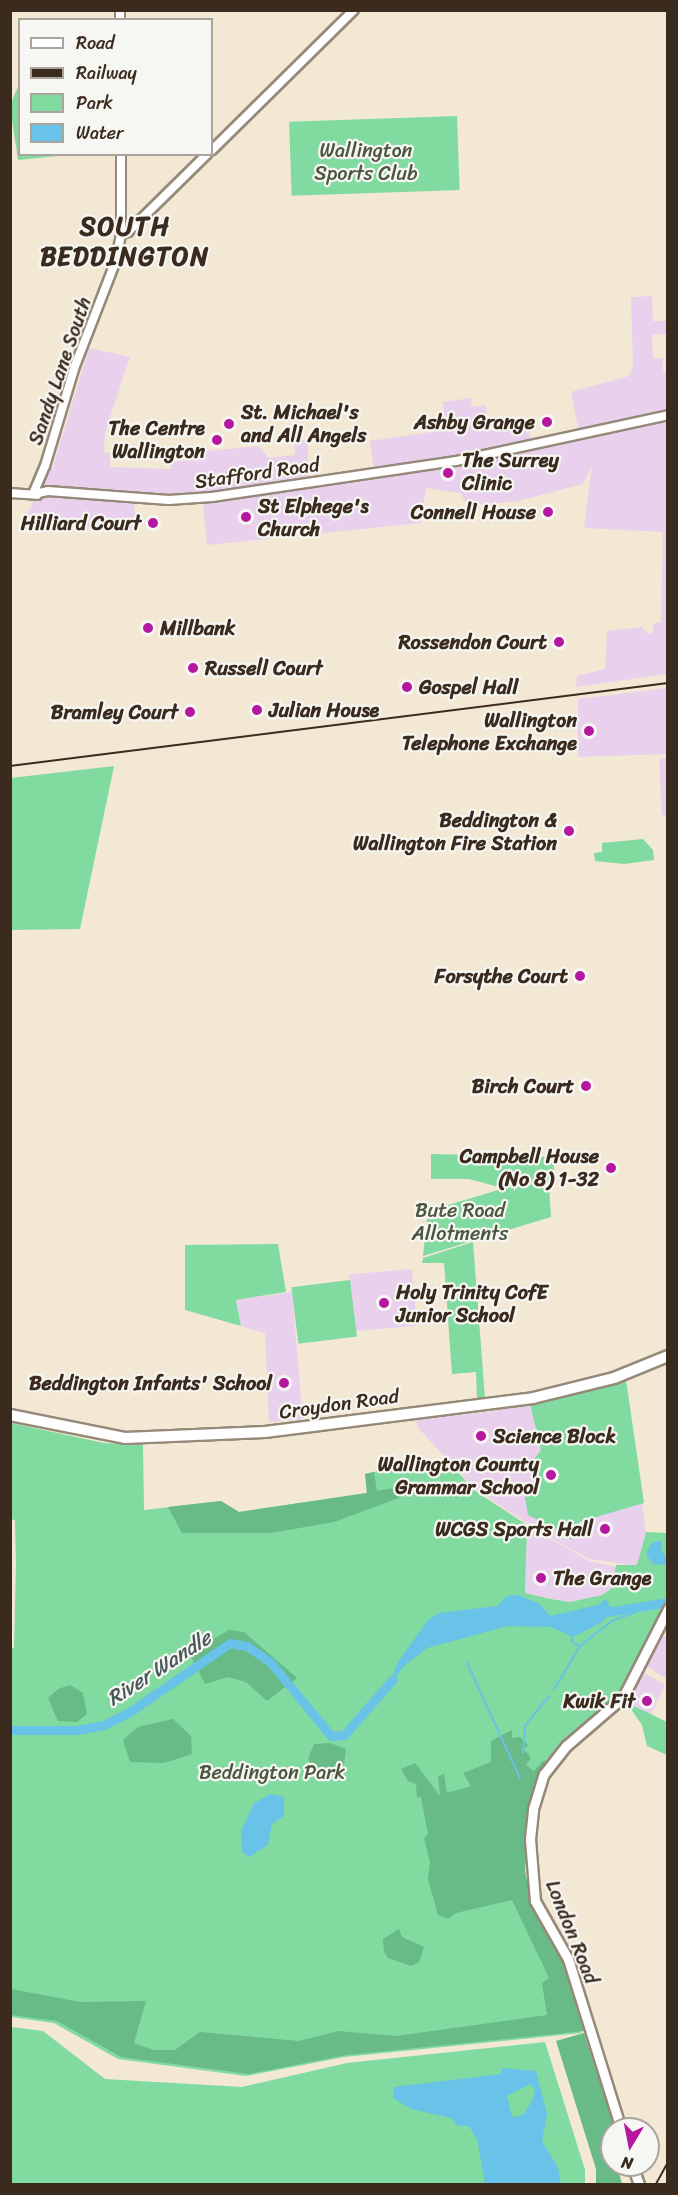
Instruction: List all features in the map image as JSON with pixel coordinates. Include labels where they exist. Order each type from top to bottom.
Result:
[{"type":"highway","name":"Croydon Road","points":[[10,1415],[125,1438],[265,1432],[533,1398],[614,1378],[668,1356]]},
{"type":"main road","name":"Sandy Lane South","points":[[33,494],[43,474],[75,366],[116,263],[121,234],[121,156]]},
{"type":"main road","name":"Stafford Road","points":[[10,493],[169,500],[212,497],[456,461],[668,415]]},
{"type":"main road","points":[[43,474],[43,486],[48,491]]},
{"type":"main road","name":"Stafford Road","points":[[33,494],[48,491],[61,495]]},
{"type":"main road","name":"London Road","points":[[617,2117],[568,1959],[535,1901],[530,1839],[533,1809],[544,1774],[566,1746],[623,1697],[668,1609]]},
{"type":"street","points":[[213,149],[354,10]]},
{"type":"street","points":[[121,234],[128,232],[205,156]]},
{"type":"shaded area","points":[[652,296],[653,321],[667,321],[667,334],[652,335],[653,359],[663,358],[663,372],[668,373],[667,674],[576,687],[577,676],[605,669],[607,631],[642,627],[648,634],[653,632],[653,624],[661,622],[663,532],[584,528],[592,466],[583,484],[518,501],[468,506],[460,493],[426,488],[421,523],[207,545],[203,504],[134,504],[136,530],[49,527],[47,534],[21,527],[50,467],[59,467],[53,466],[89,348],[130,357],[105,433],[104,452],[110,453],[110,467],[171,469],[171,462],[196,459],[195,452],[258,446],[269,458],[295,455],[294,440],[308,440],[308,483],[374,472],[370,441],[445,430],[443,402],[471,398],[472,407],[486,405],[489,431],[498,430],[505,423],[527,419],[533,449],[575,441],[578,428],[571,392],[629,376],[633,366],[631,297]]},
{"type":"shaded area","points":[[667,688],[667,754],[578,757],[578,699]]},
{"type":"shaded area","points":[[667,758],[667,815],[662,815],[659,759]]},
{"type":"shaded area","name":"Holy Trinity CofE Junior School","points":[[412,1269],[417,1326],[354,1331],[349,1274]]},
{"type":"shaded area","name":"Beddington Infants' School","points":[[292,1292],[303,1419],[269,1422],[265,1333],[241,1326],[236,1300]]},
{"type":"shaded area","name":"Wallington County Grammar School","points":[[626,1380],[646,1532],[637,1566],[589,1559],[537,1530],[475,1489],[418,1428],[416,1419],[489,1412]]},
{"type":"shaded area","points":[[527,1525],[589,1561],[616,1567],[612,1588],[602,1595],[570,1602],[525,1594]]},
{"type":"shaded area","points":[[661,1634],[667,1638],[667,1679],[646,1666]]},
{"type":"shaded area","points":[[645,1673],[665,1685],[651,1715],[626,1702]]},
{"type":"green space","points":[[18,86],[18,156],[58,156],[18,160],[10,106]]},
{"type":"green space","name":"Wallington Sports Club","points":[[457,116],[460,190],[292,196],[289,122]]},
{"type":"green space","points":[[114,766],[80,929],[11,930],[11,778]]},
{"type":"green space","points":[[643,839],[653,850],[654,860],[624,864],[595,861],[594,853],[602,852],[602,843]]},
{"type":"green space","points":[[431,1154],[553,1157],[555,1183],[518,1182],[499,1187],[469,1179],[431,1179]]},
{"type":"green space","name":"Bute Road Allotments","points":[[518,1184],[549,1185],[551,1217],[423,1256],[428,1211]]},
{"type":"green space","points":[[473,1242],[485,1398],[477,1399],[476,1372],[452,1374],[444,1263],[422,1263],[423,1258]]},
{"type":"green space","points":[[278,1244],[286,1292],[236,1300],[241,1326],[185,1310],[185,1245]]},
{"type":"green space","points":[[350,1280],[357,1337],[298,1344],[291,1287]]},
{"type":"green space","points":[[626,1380],[644,1503],[579,1522],[580,1537],[569,1539],[567,1527],[556,1529],[528,1515],[525,1497],[539,1476],[531,1463],[541,1450],[530,1404]]},
{"type":"green space","name":"Beddington Park","points":[[11,1423],[104,1443],[143,1445],[144,1510],[221,1501],[239,1512],[367,1493],[365,1474],[417,1462],[448,1461],[474,1490],[527,1525],[525,1593],[551,1599],[570,1602],[602,1595],[612,1588],[616,1565],[637,1565],[646,1532],[667,1533],[667,1600],[621,1693],[571,1738],[532,1798],[526,1830],[525,1872],[534,1909],[569,1979],[581,2033],[344,2057],[246,2076],[118,2059],[54,2023],[11,2017],[10,1648],[14,1648],[16,1566],[15,1520],[10,1519]]},
{"type":"green space","points":[[374,1472],[377,1491],[411,1485],[412,1493],[334,1522],[271,1533],[182,1533],[168,1507],[221,1501],[239,1512],[367,1493],[365,1474]]},
{"type":"green space","points":[[229,1630],[244,1632],[297,1678],[267,1701],[246,1682],[228,1677],[205,1684],[189,1653]]},
{"type":"green space","points":[[70,1685],[83,1693],[87,1714],[77,1722],[58,1721],[48,1698],[58,1689]]},
{"type":"green space","points":[[626,1702],[667,1722],[667,1755],[647,1746],[642,1725]]},
{"type":"green space","points":[[173,1719],[191,1736],[192,1754],[164,1763],[130,1762],[123,1740],[138,1727]]},
{"type":"green space","points":[[512,1730],[512,1738],[520,1737],[528,1745],[524,1749],[531,1758],[526,1765],[534,1771],[543,1761],[548,1762],[531,1798],[525,1871],[533,1909],[562,1961],[584,2031],[346,2055],[249,2074],[121,2057],[57,2021],[11,2015],[11,1989],[80,2002],[146,2001],[134,2043],[153,2050],[175,2050],[200,2032],[299,2041],[338,2031],[396,2036],[547,2015],[542,1983],[549,1978],[512,1900],[456,1913],[448,1919],[438,1915],[428,1879],[430,1862],[424,1838],[428,1834],[421,1797],[417,1798],[416,1784],[408,1781],[401,1769],[415,1763],[440,1796],[438,1776],[444,1774],[447,1793],[471,1786],[463,1773],[491,1762],[491,1741]]},
{"type":"green space","points":[[330,1743],[346,1749],[344,1765],[332,1774],[315,1774],[308,1758],[314,1744]]},
{"type":"green space","points":[[399,1929],[402,1937],[424,1947],[419,1962],[411,1966],[388,1958],[384,1952],[383,1939]]},
{"type":"green space","points":[[11,2027],[43,2031],[105,2079],[242,2087],[347,2063],[545,2042],[585,2170],[585,2184],[11,2184]]},
{"type":"green space","points":[[584,2033],[611,2117],[600,2117],[600,2177],[620,2177],[622,2184],[596,2184],[596,2169],[556,2041]]},
{"type":"water","points":[[661,1540],[661,1550],[667,1558],[666,1565],[653,1564],[646,1554],[651,1544]]},
{"type":"water","points":[[518,1595],[540,1604],[550,1616],[598,1605],[606,1599],[613,1611],[602,1622],[573,1637],[551,1627],[508,1626],[427,1648],[404,1666],[388,1687],[398,1662],[428,1620],[439,1613],[497,1606],[507,1596]]},
{"type":"water","points":[[271,1794],[284,1797],[284,1816],[272,1824],[268,1845],[249,1857],[242,1852],[241,1831],[254,1803]]},
{"type":"water","points":[[502,2068],[536,2071],[547,2114],[542,2141],[558,2168],[561,2184],[485,2184],[477,2139],[469,2126],[458,2126],[451,2118],[411,2109],[393,2098],[394,2087],[501,2074]],"holes":[[[530,2084],[535,2091],[523,2115],[512,2117],[507,2096]]]},
{"type":"waterway","name":"River Wandle","points":[[601,1613],[668,1602]]},
{"type":"waterway","points":[[554,1690],[580,1646],[612,1621],[649,1607]]},
{"type":"waterway","points":[[573,1637],[572,1641],[579,1646]]},
{"type":"waterway","name":"River Wandle","points":[[10,1730],[78,1730],[104,1725],[131,1711],[230,1643],[247,1646],[271,1663],[331,1736],[344,1735],[393,1679]]},
{"type":"waterway","points":[[467,1662],[520,1777]]},
{"type":"waterway","points":[[523,1753],[525,1726],[549,1696]]},
{"type":"railway","points":[[10,766],[668,683]]},
{"type":"railway","points":[[656,2184],[668,2162]]},
{"type":"place","name":"Ashby Grange","points":[[547,422]]},
{"type":"place","name":"St. Michael's and All Angels","points":[[229,424]]},
{"type":"place","name":"The Centre Wallington","points":[[217,440]]},
{"type":"place","name":"The Surrey Clinic","points":[[448,473]]},
{"type":"place","name":"Connell House","points":[[548,512]]},
{"type":"place","name":"St Elphege's Church","points":[[246,517]]},
{"type":"place","name":"Hilliard Court","points":[[153,523]]},
{"type":"place","name":"Millbank","points":[[148,628]]},
{"type":"place","name":"Rossendon Court","points":[[559,642]]},
{"type":"place","name":"Russell Court","points":[[193,668]]},
{"type":"place","name":"Gospel Hall","points":[[407,687]]},
{"type":"place","name":"Julian House","points":[[257,710]]},
{"type":"place","name":"Bramley Court","points":[[190,712]]},
{"type":"place","name":"Wallington Telephone Exchange","points":[[589,731]]},
{"type":"place","name":"Beddington & Wallington Fire Station","points":[[569,831]]},
{"type":"place","name":"Forsythe Court","points":[[580,976]]},
{"type":"place","name":"Birch Court","points":[[586,1086]]},
{"type":"place","name":"Campbell House (No 8) 1-32","points":[[611,1168]]},
{"type":"place","name":"Holy Trinity CofE Junior School","points":[[384,1303]]},
{"type":"place","name":"Beddington Infants' School","points":[[284,1383]]},
{"type":"place","name":"Science Block","points":[[481,1436]]},
{"type":"place","name":"Wallington County Grammar School","points":[[551,1475]]},
{"type":"place","name":"WCGS Sports Hall","points":[[605,1529]]},
{"type":"place","name":"The Grange","points":[[541,1578]]},
{"type":"place","name":"Kwik Fit","points":[[647,1701]]},
{"type":"district","name":"SOUTH BEDDINGTON","points":[[125,242]]}]
